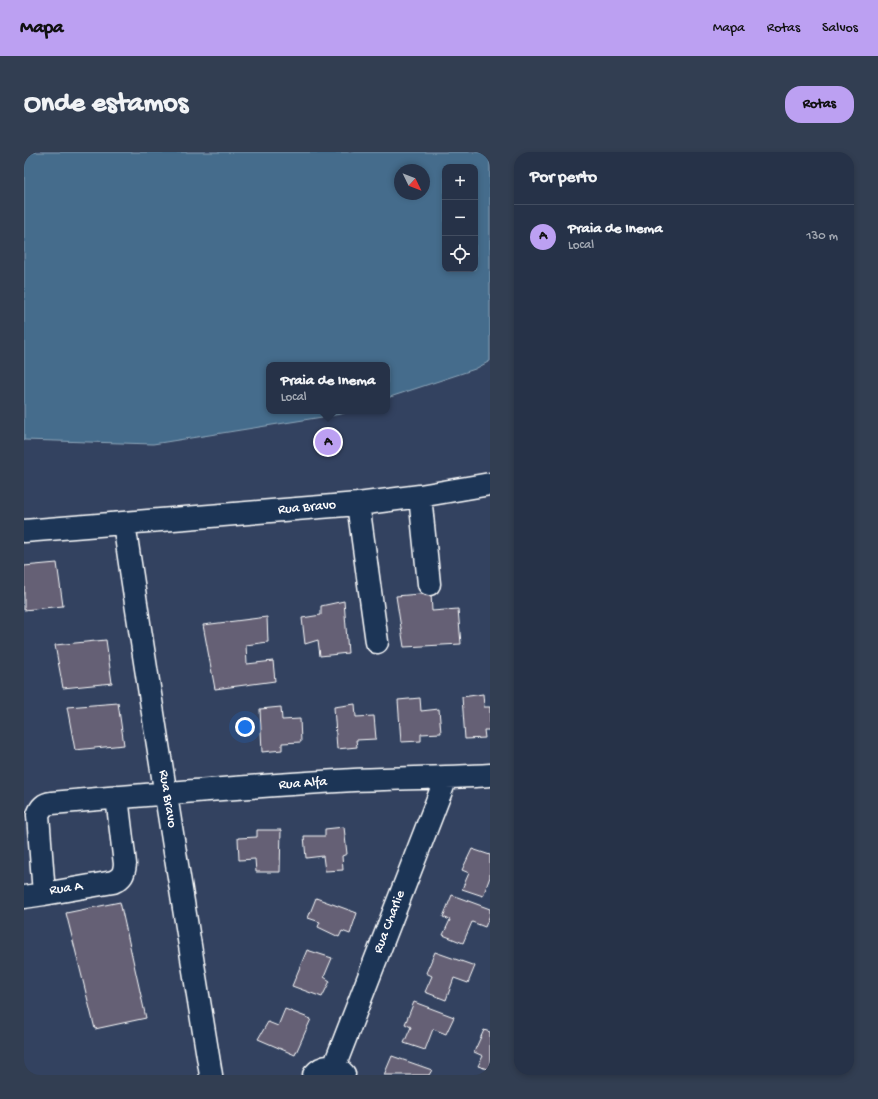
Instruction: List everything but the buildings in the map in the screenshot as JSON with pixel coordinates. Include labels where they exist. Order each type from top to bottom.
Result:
[{"type":"street","name":"Rua Bravo","points":[[24,531],[358,504],[420,496],[490,484]]},
{"type":"street","points":[[420,496],[430,584]]},
{"type":"street","points":[[358,504],[377,642]]},
{"type":"street","name":"Rua Bravo","points":[[124,523],[151,705],[211,1075]]},
{"type":"street","name":"Rua Alfa","points":[[117,797],[391,778],[446,778],[490,775]]},
{"type":"street","name":"Rua Charlie","points":[[339,1071],[446,778]]},
{"type":"street","name":"Rua A","points":[[117,797],[125,864],[125,871],[122,876],[113,882],[34,896],[38,815],[42,806],[47,803],[117,797]]},
{"type":"street","points":[[314,1075],[317,1071],[328,1066],[339,1071]]},
{"type":"water","points":[[24,152],[490,152],[490,361],[475,369],[390,397],[390,362],[266,362],[266,414],[341,414],[153,444],[24,440]]},
{"type":"place","name":"Praia de Inema","points":[[328,442]]}]
